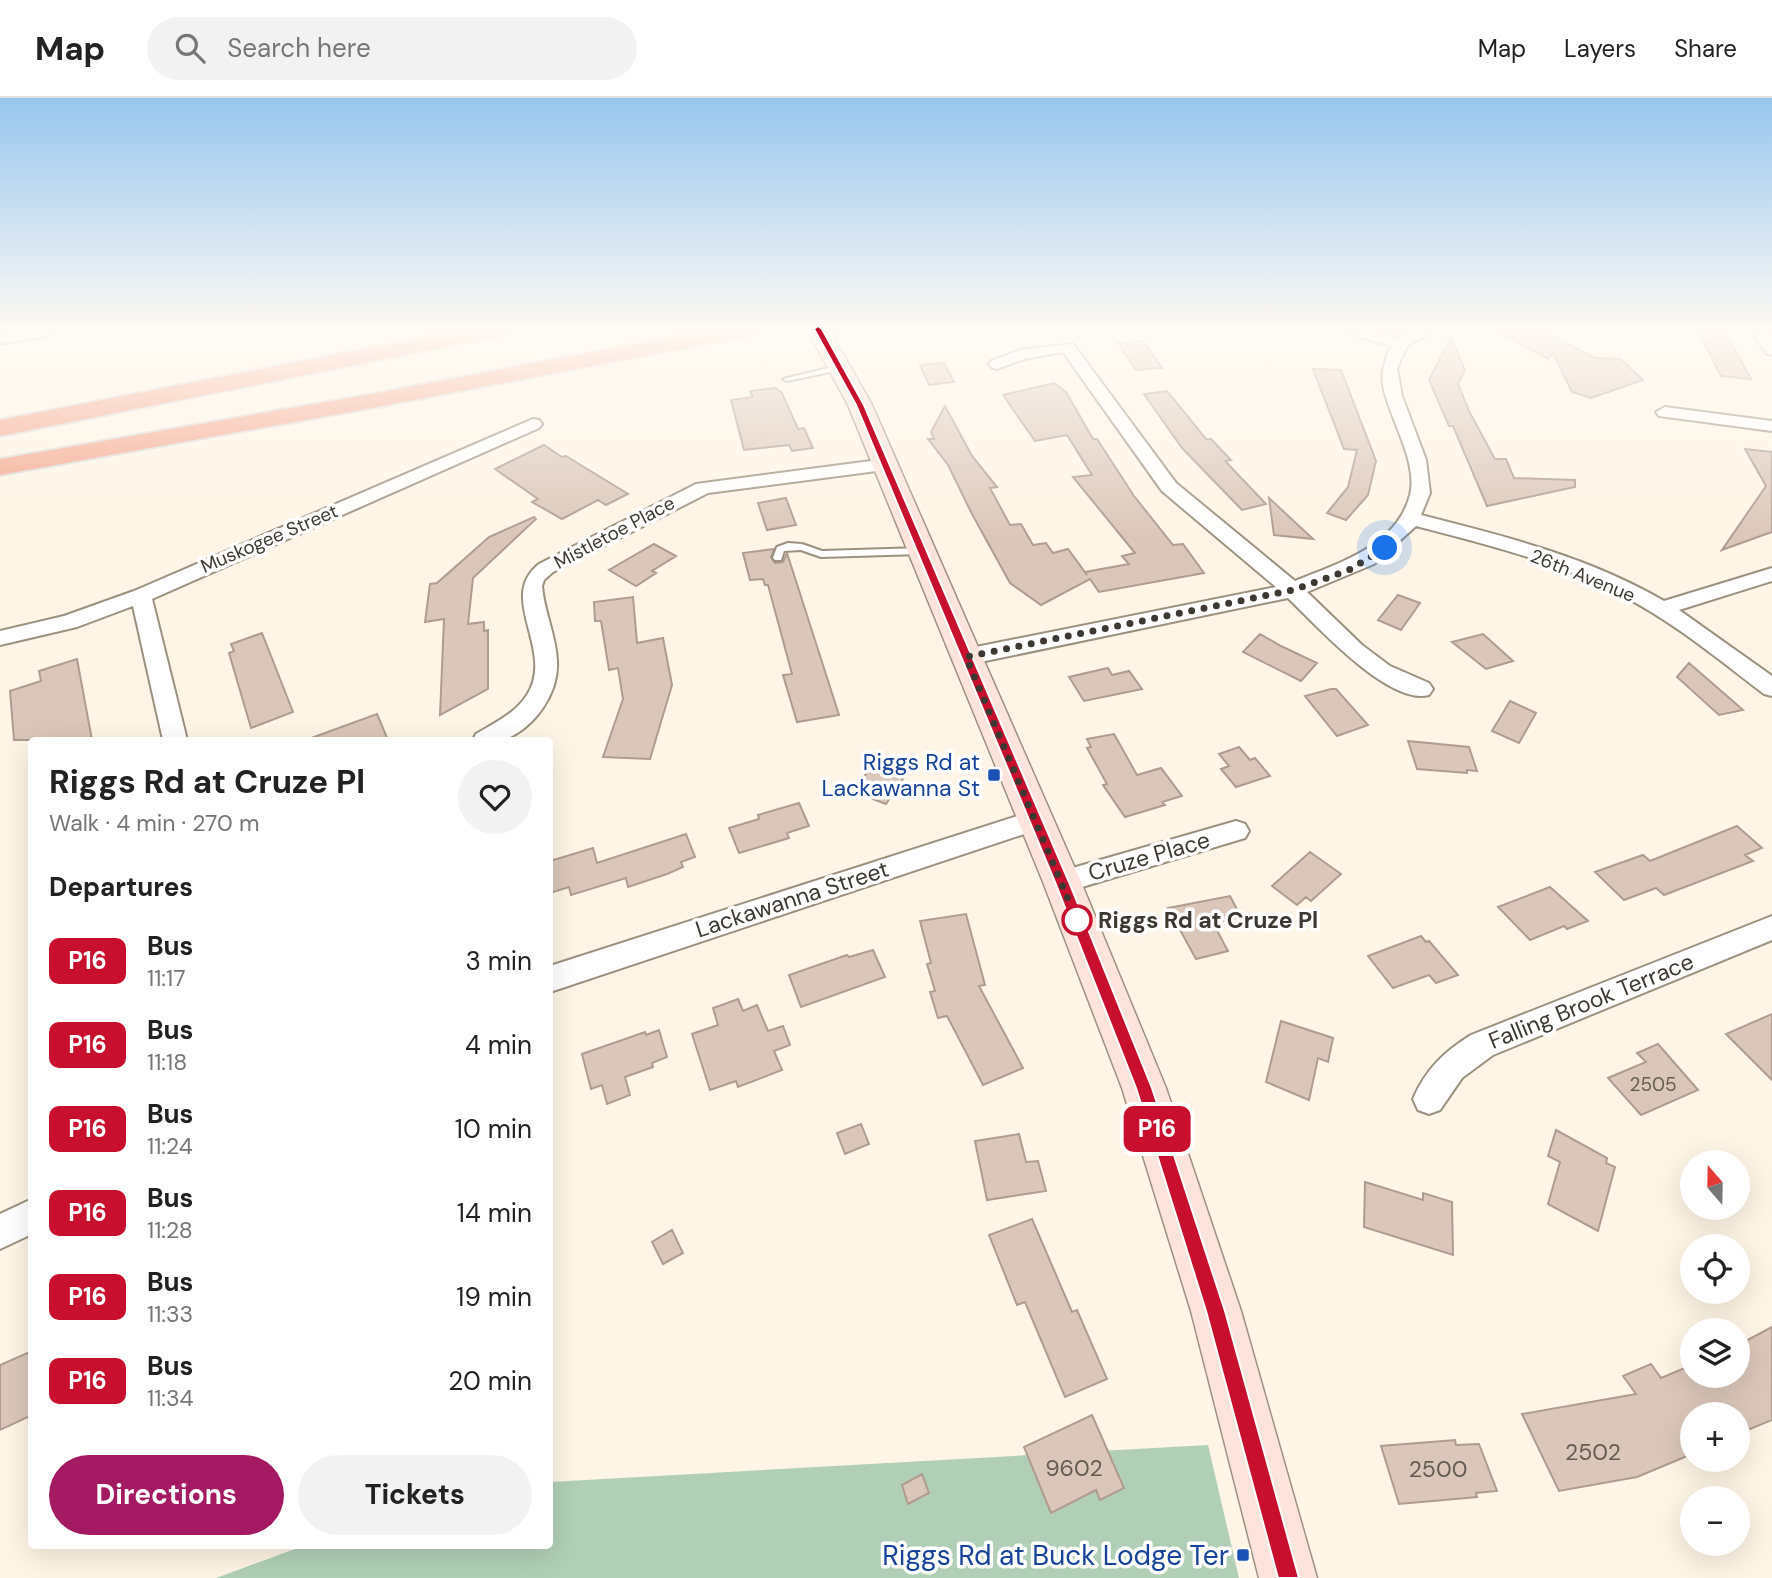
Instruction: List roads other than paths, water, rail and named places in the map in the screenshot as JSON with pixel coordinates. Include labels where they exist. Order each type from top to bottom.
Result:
[{"type":"highway","points":[[0,428],[151,398]]},
{"type":"highway","points":[[0,467],[388,398]]},
{"type":"main road","points":[[854,398],[886,465],[1036,820],[1144,1088],[1216,1311],[1288,1578]]},
{"type":"street","points":[[1104,398],[1169,486],[1213,526],[1293,590],[1354,650],[1382,671],[1421,690]]},
{"type":"street","points":[[966,657],[1293,590],[1329,579],[1366,562],[1385,548],[1412,519],[1421,499],[1421,466],[1393,398]]},
{"type":"street","points":[[1665,412],[1772,426]]},
{"type":"street","name":"Muskogee Street","points":[[0,638],[69,622],[141,596],[533,424]]},
{"type":"street","name":"Mistletoe Place","points":[[490,737],[525,714],[545,685],[547,665],[532,586],[536,577],[546,568],[703,488],[886,465]]},
{"type":"street","name":"26th Avenue","points":[[1412,519],[1468,533],[1572,567],[1625,589],[1661,609],[1772,688]]},
{"type":"street","points":[[1661,609],[1772,573]]},
{"type":"street","points":[[141,596],[174,737]]},
{"type":"street","name":"Lackawanna Street","points":[[553,978],[1036,820]]},
{"type":"street","name":"Cruze Place","points":[[1062,882],[1236,831]]},
{"type":"street","name":"Falling Brook Terrace","points":[[1429,1099],[1438,1080],[1452,1063],[1482,1045],[1772,928]]},
{"type":"street","points":[[0,1232],[28,1218]]},
{"type":"lane","points":[[778,558],[780,549],[788,546],[821,554],[921,551]]},
{"type":"place","name":"Riggs Rd at Lackawanna St","points":[[994,775]]},
{"type":"place","name":"Riggs Rd at Cruze Pl","points":[[1077,920]]},
{"type":"place","name":"Riggs Rd at Buck Lodge Ter","points":[[1243,1555]]}]
